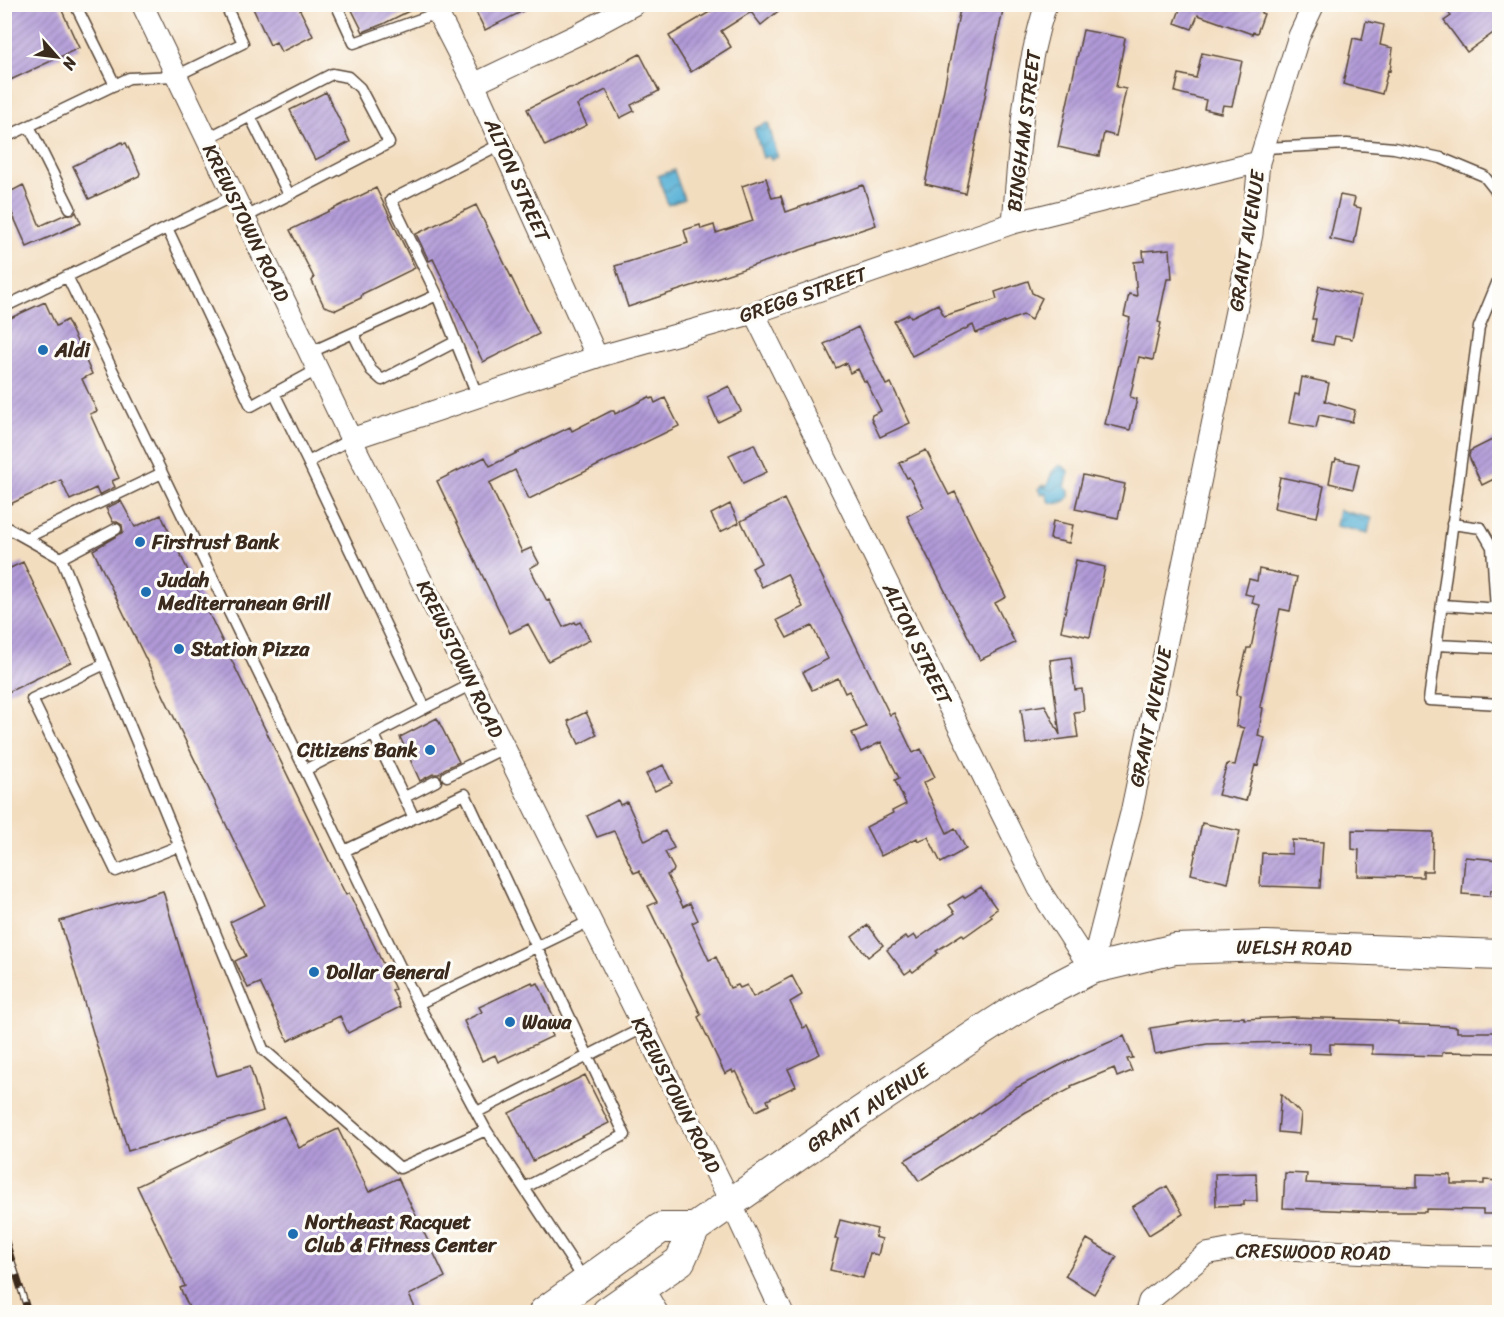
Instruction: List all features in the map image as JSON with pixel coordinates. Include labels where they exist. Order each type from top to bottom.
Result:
[{"type":"main road","name":"WELSH ROAD","points":[[1091,969],[1174,949],[1266,946],[1500,955]]},
{"type":"main road","name":"GRANT AVENUE","points":[[695,1228],[860,1112],[977,1034],[1027,1002],[1091,969]]},
{"type":"main road","points":[[544,1312],[661,1228],[695,1228],[680,1261],[649,1300],[607,1312]]},
{"type":"street","points":[[474,84],[581,33],[634,4]]},
{"type":"street","name":"BINGHAM STREET","points":[[1013,223],[1021,123],[1037,33],[1046,4]]},
{"type":"street","name":"GRANT AVENUE","points":[[1091,969],[1131,813],[1252,234],[1262,155],[1299,36],[1314,4]]},
{"type":"street","name":"KREWSTOWN ROAD","points":[[148,6],[176,76],[313,362],[731,1203],[782,1312]]},
{"type":"street","name":"ALTON STREET","points":[[435,9],[474,84],[597,357]]},
{"type":"street","name":"GREGG STREET","points":[[351,440],[597,357],[754,313],[1013,223],[1262,155]]},
{"type":"street","name":"ALTON STREET","points":[[754,313],[1039,890],[1091,969]]},
{"type":"street","name":"CRESWOOD ROAD","points":[[1147,1310],[1149,1301],[1206,1254],[1243,1247],[1426,1256],[1500,1257]]},
{"type":"lane","points":[[75,4],[115,85]]},
{"type":"lane","points":[[4,138],[129,78],[176,76],[243,43],[225,4]]},
{"type":"lane","points":[[336,4],[354,43],[435,9]]},
{"type":"lane","points":[[206,139],[332,74],[348,77],[360,88],[389,143],[244,218]]},
{"type":"lane","points":[[250,116],[289,195]]},
{"type":"lane","points":[[29,126],[70,208]]},
{"type":"lane","points":[[478,397],[437,295],[391,200],[501,144]]},
{"type":"lane","points":[[1262,155],[1347,144],[1394,148],[1441,158],[1484,176],[1500,196]]},
{"type":"lane","points":[[4,307],[233,196]]},
{"type":"lane","points":[[167,228],[251,406],[274,393],[353,333],[437,295]]},
{"type":"lane","points":[[67,276],[418,1004],[486,1130],[586,1283]]},
{"type":"lane","points":[[1500,276],[1479,327],[1429,700],[1500,704]]},
{"type":"lane","points":[[353,333],[371,370],[382,380],[455,342]]},
{"type":"lane","points":[[274,393],[425,708]]},
{"type":"lane","points":[[308,462],[351,440]]},
{"type":"lane","points":[[26,538],[162,474]]},
{"type":"lane","points":[[1442,605],[1498,609],[1492,547],[1481,528],[1452,524]]},
{"type":"lane","points":[[4,526],[61,558],[263,1049],[400,1168],[486,1130]]},
{"type":"lane","points":[[61,558],[116,529]]},
{"type":"lane","points":[[1436,645],[1500,648]]},
{"type":"lane","points":[[105,664],[32,699],[116,871],[179,846]]},
{"type":"lane","points":[[305,770],[472,684]]},
{"type":"lane","points":[[374,735],[414,818]]},
{"type":"lane","points":[[447,776],[504,748]]},
{"type":"lane","points":[[405,797],[436,782]]},
{"type":"lane","points":[[344,851],[465,794],[626,1135],[524,1188]]},
{"type":"lane","points":[[418,1004],[590,921]]},
{"type":"lane","points":[[477,1112],[643,1028]]},
{"type":"water","points":[[768,123],[778,157],[771,159],[769,156],[763,158],[754,128]]},
{"type":"water","points":[[674,170],[684,199],[668,205],[658,176]]},
{"type":"water","points":[[1058,466],[1063,466],[1069,472],[1065,487],[1069,491],[1069,497],[1063,502],[1055,503],[1049,502],[1045,493],[1041,494],[1038,489],[1044,485],[1047,486],[1052,472]]},
{"type":"water","points":[[1339,510],[1371,518],[1368,533],[1336,526]]},
{"type":"building","points":[[4,4],[59,4],[79,48],[4,83]]},
{"type":"building","points":[[251,4],[297,4],[313,36],[281,52],[276,42],[270,45]]},
{"type":"building","points":[[349,4],[420,4],[421,5],[363,32]]},
{"type":"building","points":[[472,4],[537,4],[485,30]]},
{"type":"building","points":[[723,4],[787,4],[761,25],[751,12],[721,31],[731,47],[691,72],[669,36]]},
{"type":"building","points":[[961,4],[975,4],[1003,10],[965,193],[925,184]]},
{"type":"building","points":[[1176,4],[1263,4],[1261,13],[1264,14],[1257,33],[1252,34],[1198,15],[1192,29],[1175,23],[1180,9],[1176,7]]},
{"type":"building","points":[[1443,4],[1500,4],[1500,28],[1467,52],[1444,21],[1451,16]]},
{"type":"building","points":[[1366,21],[1384,25],[1380,45],[1393,48],[1390,71],[1388,70],[1382,94],[1343,84],[1353,38],[1362,40]]},
{"type":"building","points":[[1083,30],[1125,38],[1116,87],[1126,89],[1116,136],[1104,133],[1099,156],[1058,147]]},
{"type":"building","points":[[1202,53],[1242,61],[1232,106],[1223,105],[1221,113],[1204,109],[1206,100],[1175,92],[1179,74],[1196,78]]},
{"type":"building","points":[[640,54],[659,91],[631,105],[634,111],[620,118],[606,90],[577,105],[587,125],[545,146],[527,109],[569,88],[577,87]]},
{"type":"building","points":[[326,92],[350,142],[315,160],[290,110]]},
{"type":"building","points":[[122,142],[126,143],[140,173],[139,176],[89,199],[73,166]]},
{"type":"building","points":[[766,178],[772,198],[781,196],[786,212],[863,185],[876,225],[628,307],[615,266],[688,243],[684,230],[700,225],[701,229],[714,225],[716,233],[753,221],[742,186]]},
{"type":"building","points":[[23,185],[40,226],[76,212],[81,223],[27,247],[4,195]]},
{"type":"building","points":[[376,188],[415,268],[362,294],[361,298],[336,310],[324,306],[312,281],[314,278],[290,230]]},
{"type":"building","points":[[1340,195],[1355,198],[1353,206],[1361,208],[1354,244],[1330,239]]},
{"type":"building","points":[[476,205],[539,334],[483,362],[433,259],[429,261],[416,234]]},
{"type":"building","points":[[1170,249],[1172,279],[1167,279],[1153,360],[1139,357],[1130,397],[1137,399],[1130,430],[1105,424],[1130,318],[1124,316],[1129,294],[1137,296],[1134,262],[1144,261],[1143,251]]},
{"type":"building","points":[[1028,281],[1032,293],[1042,298],[1031,320],[1023,315],[976,333],[973,325],[912,356],[894,321],[909,314],[911,317],[938,304],[944,316],[997,299],[995,292]]},
{"type":"building","points":[[1319,286],[1361,296],[1352,339],[1335,336],[1333,345],[1312,341],[1316,319],[1312,319]]},
{"type":"building","points":[[45,302],[56,326],[67,320],[92,374],[82,379],[97,411],[90,414],[119,478],[112,481],[115,487],[99,495],[96,488],[70,500],[61,480],[4,507],[4,321]]},
{"type":"building","points":[[858,327],[886,385],[891,383],[910,423],[880,437],[871,418],[872,415],[881,411],[866,381],[858,369],[850,373],[846,363],[836,368],[824,344]]},
{"type":"building","points":[[1302,377],[1329,383],[1325,401],[1355,410],[1352,422],[1319,415],[1316,428],[1289,423],[1295,394],[1299,395]]},
{"type":"building","points":[[729,386],[741,411],[718,422],[707,397]]},
{"type":"building","points":[[649,397],[653,398],[655,403],[665,398],[679,426],[529,499],[515,470],[489,483],[522,552],[531,548],[539,563],[530,568],[563,627],[580,622],[590,640],[548,661],[528,624],[510,633],[437,481],[485,457],[490,466],[570,427],[572,431],[611,411],[615,414]]},
{"type":"building","points":[[1500,436],[1500,476],[1482,485],[1469,457],[1470,451]]},
{"type":"building","points":[[754,444],[767,472],[743,483],[729,455]]},
{"type":"building","points":[[926,450],[949,495],[955,492],[1006,597],[995,603],[1015,643],[980,660],[907,516],[924,507],[899,463]]},
{"type":"building","points":[[1336,459],[1359,464],[1353,489],[1329,483],[1333,462]]},
{"type":"building","points":[[1083,475],[1125,484],[1118,518],[1075,509]]},
{"type":"building","points":[[1280,477],[1324,486],[1317,517],[1274,508]]},
{"type":"building","points":[[784,499],[890,715],[894,713],[913,753],[921,749],[935,777],[923,783],[947,833],[955,828],[966,849],[941,863],[928,837],[918,841],[917,838],[881,856],[866,827],[906,804],[895,780],[899,778],[881,742],[861,752],[852,733],[866,727],[849,691],[845,693],[838,678],[812,690],[803,672],[828,659],[812,626],[787,638],[777,620],[803,607],[787,574],[762,587],[752,568],[761,563],[741,521]]},
{"type":"building","points":[[121,501],[135,527],[161,515],[334,871],[346,895],[349,893],[395,989],[392,990],[400,1007],[348,1033],[340,1016],[288,1041],[260,983],[248,988],[235,961],[246,956],[230,922],[265,905],[93,550],[123,532],[122,525],[113,522],[106,508]]},
{"type":"building","points":[[730,504],[739,523],[720,532],[711,514]]},
{"type":"building","points":[[1053,521],[1073,525],[1069,543],[1050,539]]},
{"type":"building","points":[[1076,560],[1105,567],[1090,637],[1061,631]]},
{"type":"building","points":[[23,562],[71,662],[4,694],[4,571]]},
{"type":"building","points":[[1259,569],[1297,577],[1290,611],[1280,609],[1260,707],[1263,708],[1258,736],[1265,738],[1246,801],[1218,795],[1227,764],[1235,765],[1244,728],[1236,726],[1240,696],[1236,695],[1247,648],[1251,648],[1260,605],[1252,603],[1254,596],[1245,594],[1249,579],[1257,581]]},
{"type":"building","points":[[1071,657],[1075,690],[1082,689],[1084,711],[1074,712],[1078,737],[1026,744],[1021,709],[1045,705],[1060,735],[1050,660]]},
{"type":"building","points":[[586,712],[597,735],[579,744],[568,721]]},
{"type":"building","name":"Citizens Bank","points":[[437,718],[459,762],[439,774],[433,774],[420,781],[400,737]]},
{"type":"building","points":[[663,765],[672,783],[655,791],[646,774]]},
{"type":"building","points":[[618,800],[620,805],[627,802],[645,841],[665,831],[674,848],[665,852],[674,869],[667,875],[683,907],[690,903],[698,920],[692,923],[709,960],[716,957],[730,988],[747,985],[753,997],[792,976],[802,995],[790,1002],[803,1028],[807,1026],[820,1054],[788,1069],[796,1086],[767,1100],[769,1105],[756,1111],[736,1071],[733,1073],[732,1070],[725,1074],[698,1017],[701,1015],[648,906],[657,902],[639,871],[634,873],[614,831],[597,837],[587,816]]},
{"type":"building","points":[[1202,823],[1240,831],[1228,883],[1191,874]]},
{"type":"building","points":[[1352,830],[1433,832],[1432,871],[1423,871],[1423,877],[1358,876],[1359,850],[1352,849]]},
{"type":"building","points":[[1292,840],[1323,842],[1320,888],[1260,886],[1262,853],[1292,854]]},
{"type":"building","points":[[1465,857],[1500,860],[1500,891],[1491,890],[1490,896],[1462,894]]},
{"type":"building","points":[[981,887],[997,909],[990,914],[992,917],[964,937],[962,934],[936,951],[938,953],[913,972],[911,970],[905,974],[887,950],[906,936],[908,939],[914,935],[917,939],[955,913],[949,905]]},
{"type":"building","points":[[163,891],[217,1076],[250,1066],[263,1111],[128,1151],[60,921]]},
{"type":"building","points":[[868,925],[883,945],[868,957],[852,937]]},
{"type":"building","name":"Wawa","points":[[532,982],[533,985],[538,983],[557,1024],[549,1028],[553,1036],[498,1062],[495,1055],[482,1061],[464,1021],[482,1012],[479,1007]]},
{"type":"building","points":[[1244,1017],[1244,1019],[1293,1017],[1381,1020],[1398,1022],[1398,1024],[1457,1027],[1457,1032],[1500,1032],[1500,1053],[1446,1052],[1442,1053],[1442,1056],[1372,1054],[1372,1045],[1330,1044],[1330,1054],[1309,1053],[1309,1044],[1289,1042],[1207,1044],[1155,1054],[1150,1028],[1214,1018]]},
{"type":"building","points":[[1124,1036],[1133,1058],[1127,1059],[1132,1071],[1117,1077],[1114,1068],[1071,1086],[1072,1088],[1026,1112],[919,1181],[905,1160],[944,1137],[1016,1088],[1080,1055]]},
{"type":"building","name":"Wawa","points":[[585,1075],[609,1123],[533,1161],[509,1113]]},
{"type":"building","points":[[1281,1094],[1301,1114],[1299,1134],[1278,1132]]},
{"type":"building","name":"Northeast Racquet Club & Fitness Center","points":[[284,1116],[299,1148],[338,1129],[369,1192],[398,1178],[445,1277],[409,1295],[417,1312],[191,1312],[180,1288],[185,1286],[137,1186]]},
{"type":"building","points":[[1256,1173],[1257,1201],[1244,1201],[1244,1205],[1216,1206],[1215,1174]]},
{"type":"building","points":[[1285,1173],[1307,1174],[1306,1183],[1350,1185],[1417,1187],[1417,1174],[1451,1175],[1451,1184],[1484,1184],[1484,1180],[1500,1181],[1500,1214],[1483,1214],[1483,1210],[1426,1209],[1426,1212],[1378,1212],[1283,1208]]},
{"type":"building","points":[[1167,1186],[1183,1214],[1149,1235],[1132,1207]]},
{"type":"building","points":[[840,1220],[877,1229],[875,1237],[882,1239],[878,1255],[870,1253],[863,1278],[830,1270]]},
{"type":"building","points":[[1087,1239],[1117,1257],[1094,1294],[1065,1276]]},
{"type":"railway","points":[[4,1235],[28,1312]]},
{"type":"place","name":"Aldi","points":[[43,350]]},
{"type":"place","name":"Firstrust Bank","points":[[140,542]]},
{"type":"place","name":"Judah Mediterranean Grill","points":[[146,592]]},
{"type":"place","name":"Station Pizza","points":[[179,649]]},
{"type":"place","name":"Citizens Bank","points":[[430,750]]},
{"type":"place","name":"Dollar General","points":[[314,972]]},
{"type":"place","name":"Wawa","points":[[510,1022]]},
{"type":"place","name":"Northeast Racquet Club & Fitness Center","points":[[293,1234]]}]
